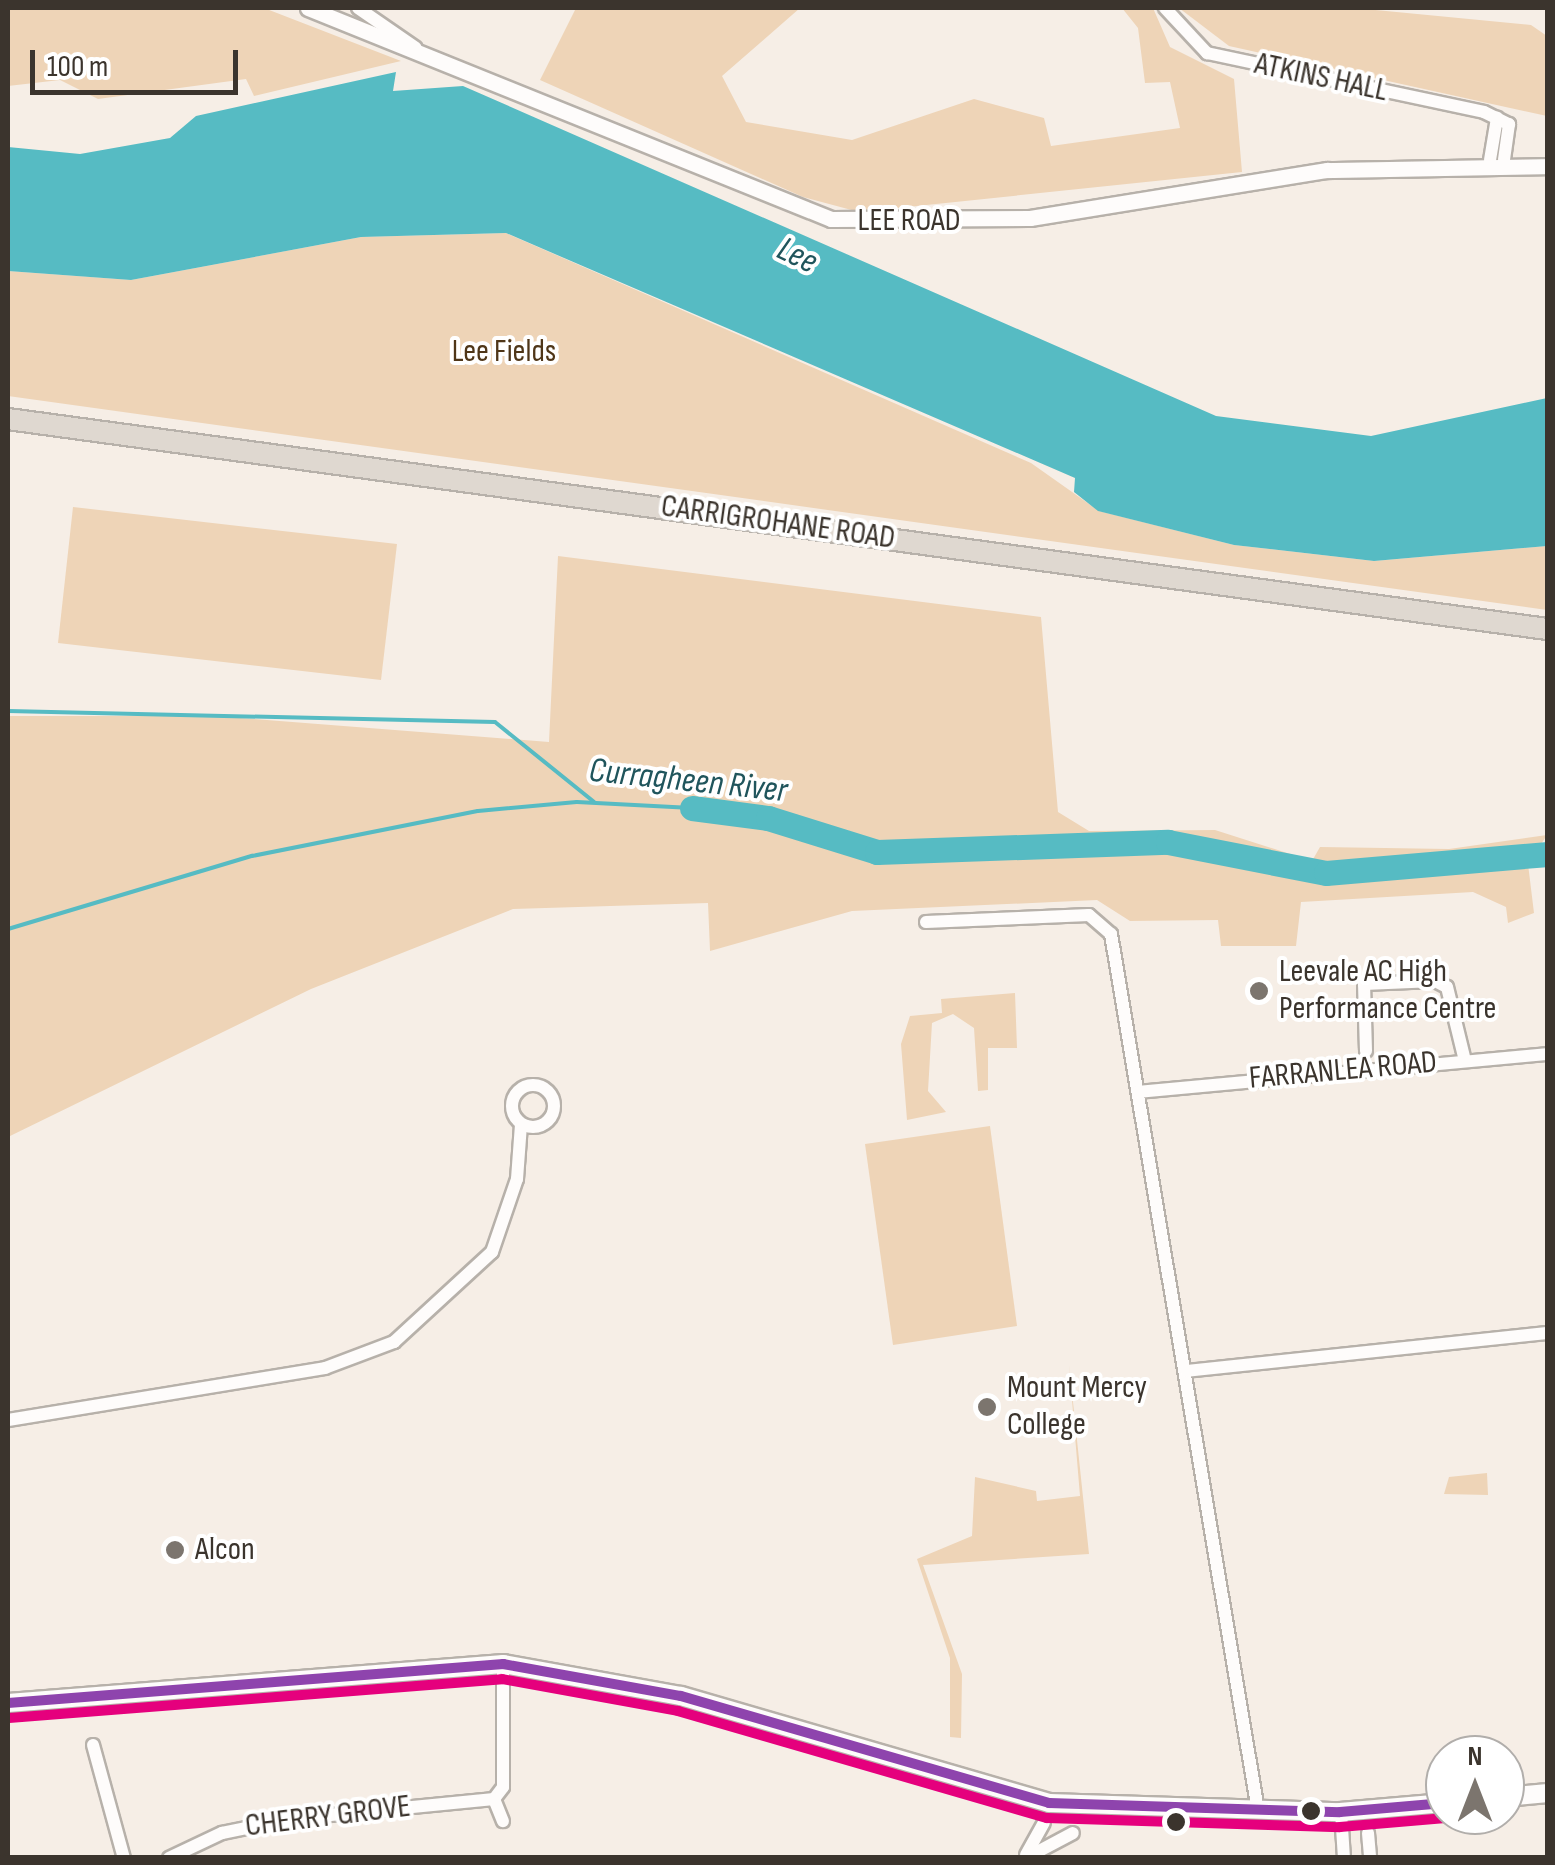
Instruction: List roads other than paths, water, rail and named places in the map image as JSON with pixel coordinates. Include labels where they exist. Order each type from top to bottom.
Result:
[{"type":"highway","name":"CARRIGROHANE ROAD","points":[[8,419],[1548,628]]},
{"type":"main road","points":[[8,1703],[503,1664],[681,1696],[1029,1800],[1258,1812],[1341,1812],[1425,1805]]},
{"type":"street","name":"LEE ROAD","points":[[308,8],[416,48],[831,219],[1030,218],[1242,179],[1497,160],[1548,166]]},
{"type":"street","points":[[358,8],[416,48]]},
{"type":"street","name":"ATKINS HALL","points":[[1164,8],[1207,53],[1503,121],[1497,160]]},
{"type":"street","points":[[926,922],[1089,915],[1109,928],[1258,1812]]},
{"type":"street","points":[[1366,1050],[1364,984],[1435,981],[1447,987],[1465,1061]]},
{"type":"street","name":"FARRANLEA ROAD","points":[[1138,1092],[1548,1054]]},
{"type":"street","points":[[8,1420],[310,1372],[394,1342],[492,1252],[517,1179],[521,1124]]},
{"type":"street","points":[[1186,1371],[1303,1354],[1548,1332]]},
{"type":"street","points":[[503,1664],[503,1787],[494,1799],[504,1821]]},
{"type":"street","points":[[93,1744],[124,1858]]},
{"type":"street","name":"CHERRY GROVE","points":[[168,1858],[246,1826],[494,1799]]},
{"type":"street","points":[[1341,1812],[1344,1858]]},
{"type":"street","points":[[1026,1858],[1044,1823]]},
{"type":"street","points":[[1368,1833],[1370,1858]]},
{"type":"street","points":[[1026,1858],[1073,1834]]},
{"type":"water","name":"Lee","points":[[396,72],[393,91],[463,86],[1216,416],[1371,436],[1547,398],[1547,546],[1374,561],[1234,545],[1098,511],[1074,492],[1075,478],[506,233],[361,237],[131,280],[8,271],[8,147],[80,154],[170,138],[196,116]]},
{"type":"waterway","points":[[8,711],[495,722],[594,802]]},
{"type":"waterway","name":"Curragheen River","points":[[8,929],[252,856],[478,811],[577,802],[692,808]]},
{"type":"waterway","name":"Curragheen River","points":[[692,808],[768,818],[877,852],[1168,842],[1326,873],[1548,854]]},
{"type":"place","name":"Leevale AC High Performance Centre","points":[[1259,991]]},
{"type":"place","name":"Mount Mercy College","points":[[987,1407]]},
{"type":"place","name":"Alcon","points":[[175,1550]]},
{"type":"park label","name":"Lee Fields","points":[[504,352]]}]
